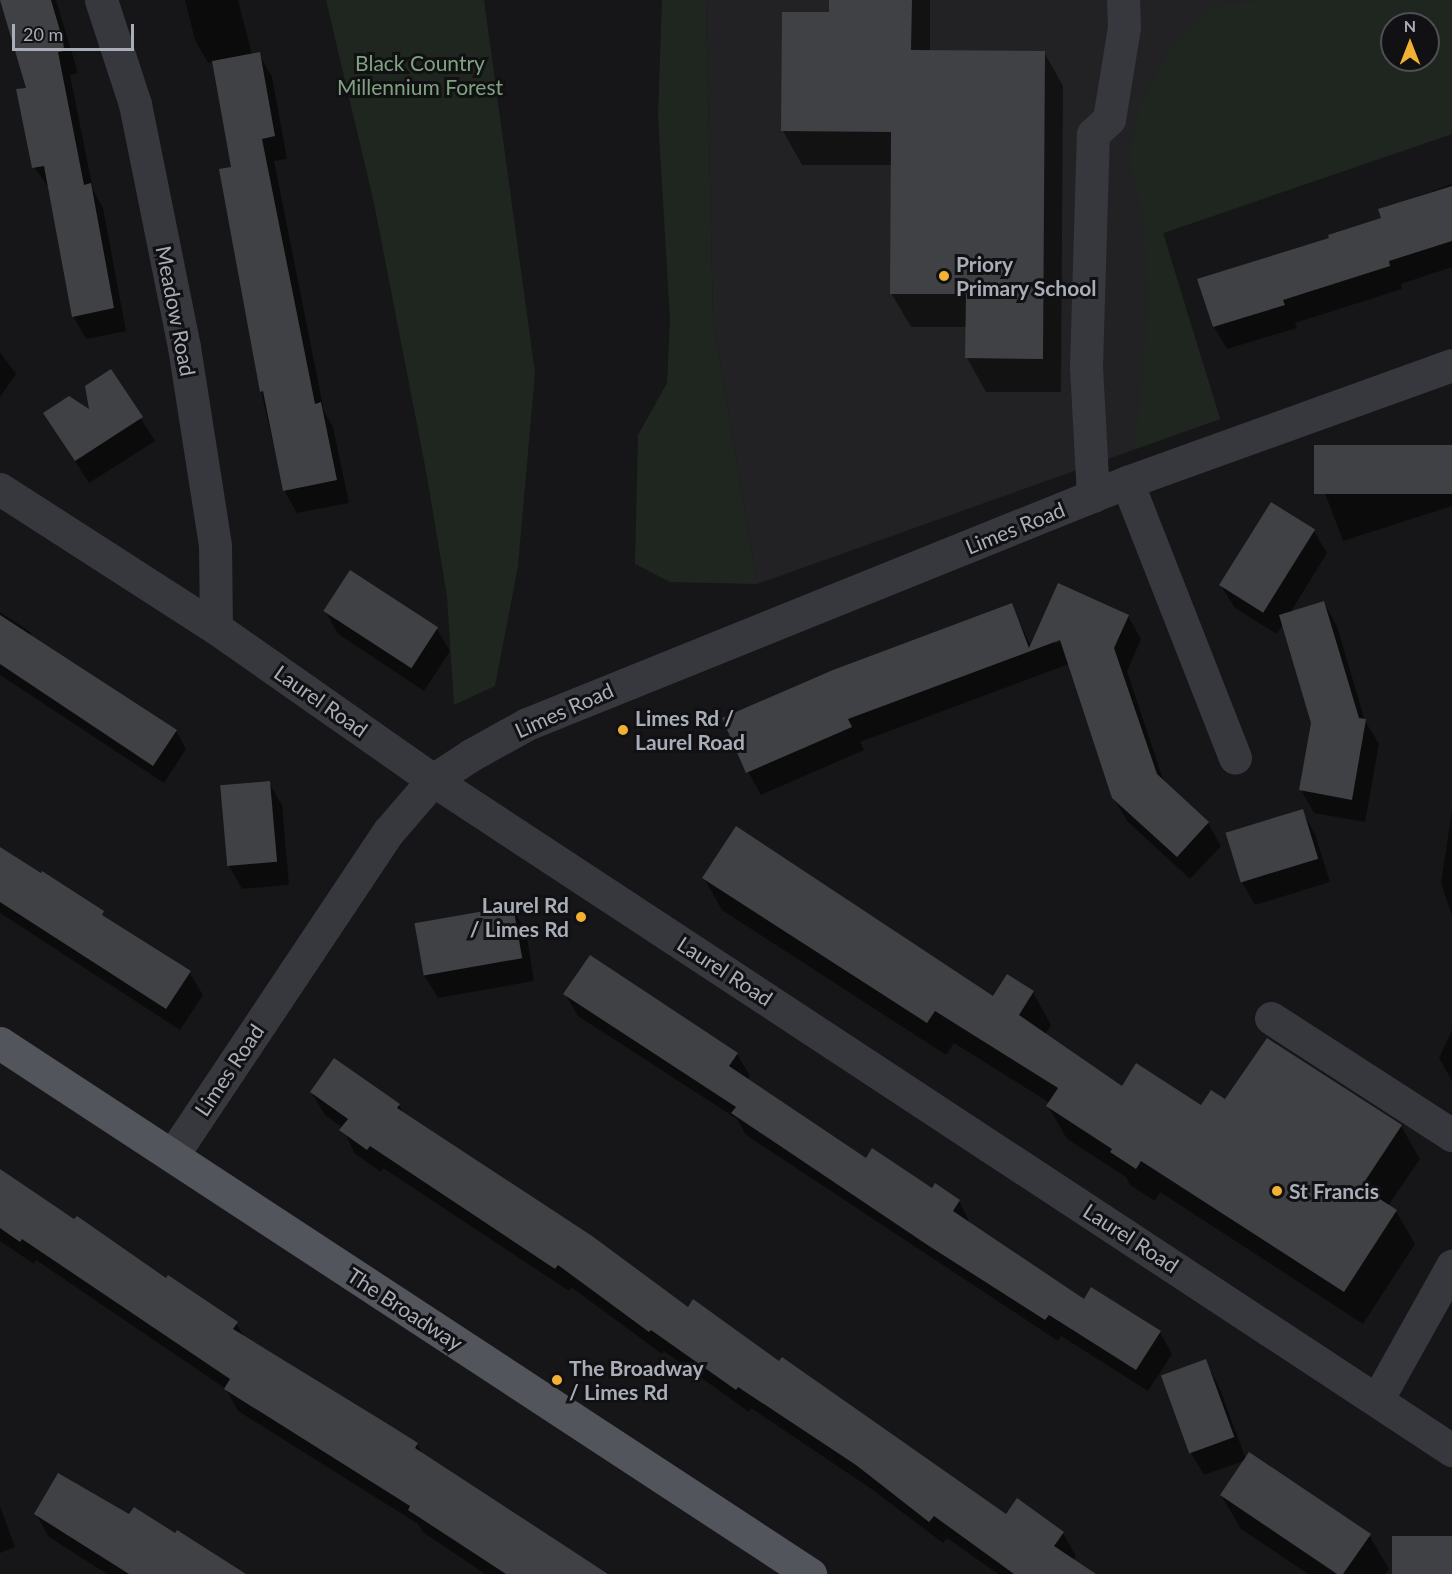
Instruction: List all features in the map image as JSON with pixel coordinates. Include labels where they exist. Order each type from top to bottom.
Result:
[{"type":"main road","name":"The Broadway","points":[[0,1043],[810,1574]]},
{"type":"street","name":"Meadow Road","points":[[102,0],[135,104],[183,347],[215,546],[216,628]]},
{"type":"street","points":[[1094,496],[1086,366],[1094,134],[1109,119],[1124,27],[1123,0]]},
{"type":"street","name":"Limes Road","points":[[172,1156],[389,831],[433,780],[527,724],[1127,482],[1452,365]]},
{"type":"street","points":[[1127,482],[1235,758]]},
{"type":"street","name":"Laurel Road","points":[[0,489],[216,628],[433,780],[1452,1450]]},
{"type":"street","points":[[1271,1018],[1452,1136]]},
{"type":"street","points":[[1377,1400],[1452,1266]]},
{"type":"shaded area","name":"Priory Primary School","points":[[706,0],[1452,0],[1452,134],[1163,233],[1220,419],[757,584],[713,320]]},
{"type":"green space","name":"Black Country Millennium Forest","points":[[326,0],[484,0],[535,373],[518,566],[495,686],[454,705],[447,596],[426,471],[374,203]]},
{"type":"green space","points":[[662,0],[706,0],[713,320],[757,584],[670,582],[635,564],[638,435],[667,383],[670,320],[658,116]]},
{"type":"green space","points":[[1276,0],[1452,0],[1452,134],[1163,233],[1220,419],[1135,449],[1149,303],[1143,217],[1129,158],[1140,106],[1171,46],[1213,6]]},
{"type":"building","points":[[0,0],[51,0],[63,41],[64,51],[58,52],[84,185],[91,183],[114,308],[72,317],[44,166],[32,168],[16,89],[26,88]]},
{"type":"building","points":[[829,0],[912,0],[911,50],[1045,51],[1043,359],[965,358],[966,294],[890,294],[891,132],[781,131],[782,12],[829,12]]},
{"type":"building","points":[[260,52],[275,136],[262,139],[315,404],[321,402],[337,480],[283,491],[263,391],[260,392],[219,169],[231,167],[212,61]]},
{"type":"building","points":[[1452,186],[1452,241],[1389,261],[1390,266],[1283,300],[1285,305],[1213,327],[1197,279],[1329,238],[1328,235],[1381,218],[1378,209]]},
{"type":"building","points":[[111,369],[143,417],[75,461],[43,413],[69,396],[89,409],[85,386]]},
{"type":"building","points":[[1314,445],[1452,445],[1452,494],[1314,494]]},
{"type":"building","points":[[1271,502],[1315,530],[1263,613],[1219,585]]},
{"type":"building","points":[[350,570],[438,627],[411,668],[323,611]]},
{"type":"building","points":[[1058,583],[1129,615],[1114,648],[1157,774],[1209,822],[1177,857],[1112,798],[1060,640],[848,719],[852,727],[746,773],[722,718],[833,670],[1012,603],[1029,648]]},
{"type":"building","points":[[1324,601],[1359,718],[1366,719],[1352,800],[1299,790],[1311,723],[1279,615]]},
{"type":"building","points":[[0,615],[177,730],[153,766],[0,664]]},
{"type":"building","points":[[270,781],[277,862],[227,866],[220,785]]},
{"type":"building","points":[[1303,809],[1318,859],[1241,882],[1226,833]]},
{"type":"building","points":[[736,826],[993,996],[1007,974],[1034,991],[1019,1015],[1122,1086],[1136,1063],[1201,1105],[1211,1090],[1225,1099],[1267,1038],[1402,1125],[1361,1187],[1397,1210],[1344,1292],[1141,1161],[1136,1169],[1110,1152],[1112,1149],[1046,1106],[1058,1088],[935,1011],[927,1023],[702,878]]},
{"type":"building","points":[[0,847],[104,911],[102,915],[191,971],[166,1009],[0,902]]},
{"type":"building","points":[[513,906],[522,958],[424,976],[415,923]]},
{"type":"building","points":[[590,955],[738,1053],[729,1066],[866,1158],[872,1148],[932,1188],[935,1183],[960,1200],[953,1211],[1084,1299],[1091,1287],[1161,1331],[1136,1370],[1049,1315],[1045,1320],[929,1246],[731,1113],[736,1107],[563,994]]},
{"type":"building","points":[[334,1058],[400,1104],[397,1108],[592,1236],[688,1307],[693,1299],[779,1361],[782,1357],[1006,1514],[1017,1498],[1064,1532],[1054,1546],[1096,1574],[1014,1574],[934,1516],[929,1522],[856,1465],[738,1387],[736,1390],[651,1330],[649,1332],[558,1265],[555,1269],[370,1146],[367,1150],[339,1130],[348,1119],[310,1092]]},
{"type":"building","points":[[0,1169],[74,1219],[77,1216],[166,1278],[168,1275],[238,1322],[233,1329],[418,1443],[415,1448],[608,1574],[506,1574],[408,1510],[410,1506],[224,1389],[230,1379],[22,1239],[20,1242],[0,1228]]},
{"type":"building","points":[[1206,1359],[1234,1437],[1189,1453],[1161,1375]]},
{"type":"building","points":[[1249,1452],[1371,1534],[1343,1574],[1337,1574],[1220,1495]]},
{"type":"building","points":[[58,1473],[129,1514],[134,1507],[175,1533],[177,1530],[246,1574],[129,1574],[34,1514]]},
{"type":"building","points":[[1392,1536],[1452,1536],[1452,1574],[1392,1574]]},
{"type":"place","name":"Priory Primary School","points":[[944,276]]},
{"type":"place","name":"Limes Rd / Laurel Road","points":[[623,730]]},
{"type":"place","name":"Laurel Rd / Limes Rd","points":[[581,917]]},
{"type":"place","name":"St Francis","points":[[1277,1191]]},
{"type":"place","name":"The Broadway / Limes Rd","points":[[557,1380]]}]
